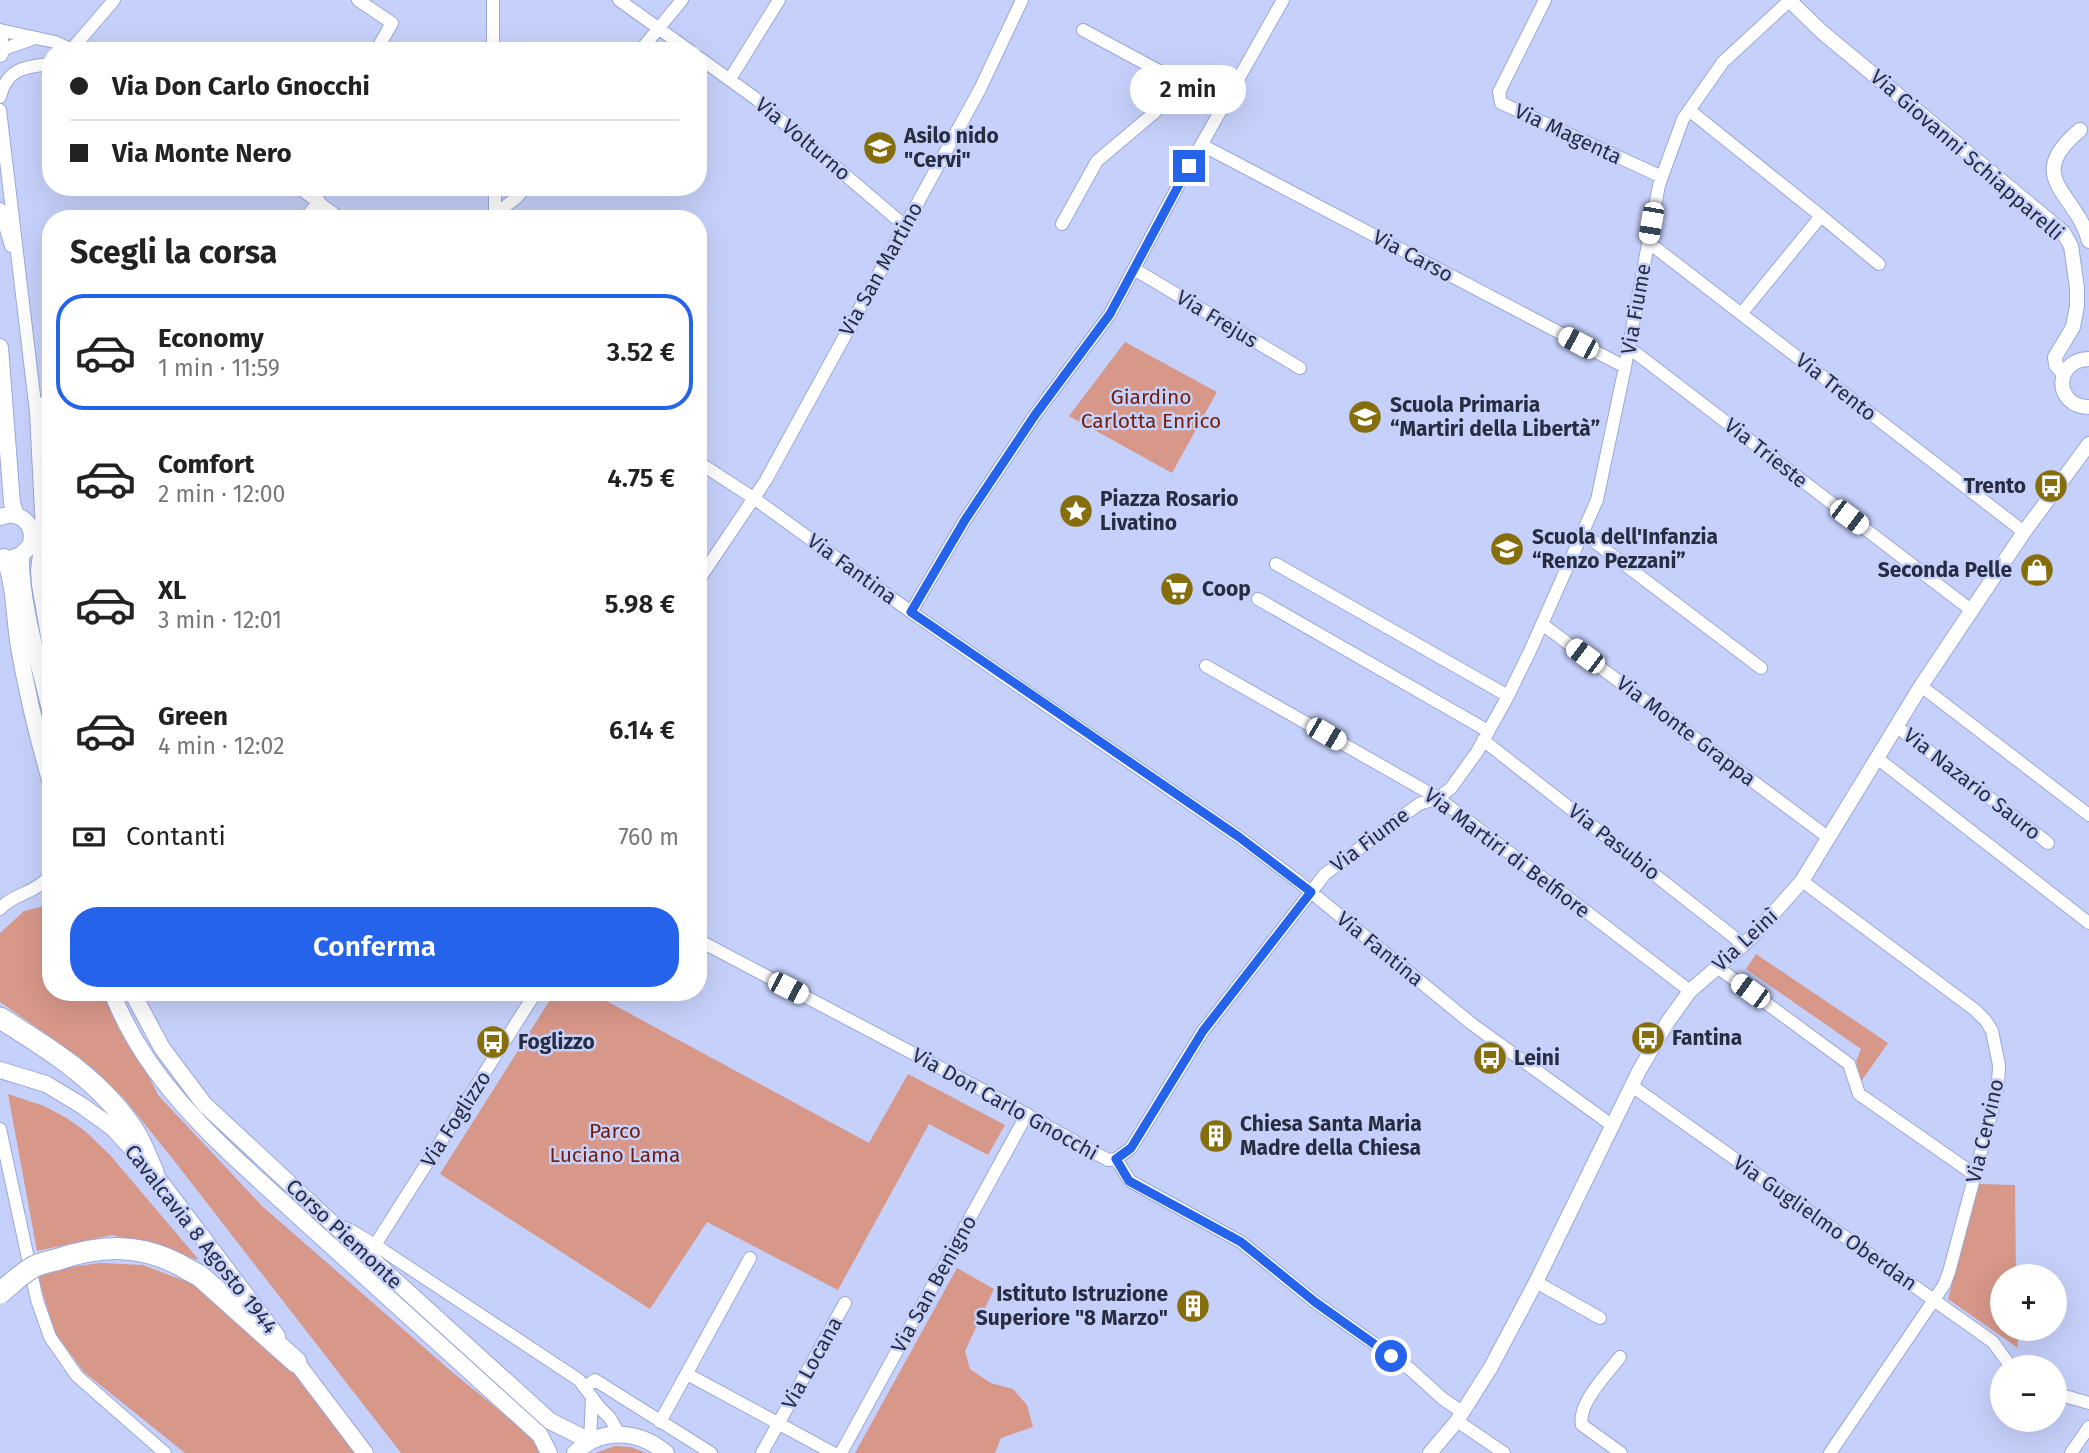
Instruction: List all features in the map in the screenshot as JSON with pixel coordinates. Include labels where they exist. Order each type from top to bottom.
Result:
[{"type":"highway","points":[[0,1018],[69,1063],[103,1092],[135,1133],[153,1172]]},
{"type":"highway","points":[[0,1293],[32,1268],[72,1254],[102,1249],[138,1249],[168,1258],[200,1276],[296,1362]]},
{"type":"main road","points":[[0,347],[12,503],[5,515]]},
{"type":"main road","points":[[0,485],[5,515]]},
{"type":"main road","points":[[5,515],[26,521],[32,535],[30,546],[8,556]]},
{"type":"main road","points":[[8,556],[20,573],[42,675]]},
{"type":"main road","points":[[8,556],[19,647],[42,751]]},
{"type":"main road","name":"Corso Piemonte","points":[[117,1001],[148,1062],[194,1118],[540,1435],[549,1453]]},
{"type":"main road","name":"Corso Piemonte","points":[[137,1001],[162,1048],[204,1104],[550,1421],[590,1441]]},
{"type":"main road","name":"Cavalcavia 8 Agosto 1944","points":[[0,1070],[46,1084],[113,1128],[153,1172],[365,1453]]},
{"type":"main road","points":[[575,1453],[590,1441],[619,1434],[638,1436],[656,1444],[666,1453]]},
{"type":"street","points":[[80,42],[114,0]]},
{"type":"street","points":[[358,0],[392,23],[381,42]]},
{"type":"street","points":[[493,0],[493,42]]},
{"type":"street","points":[[619,0],[677,42]]},
{"type":"street","points":[[648,42],[682,0]]},
{"type":"street","points":[[730,79],[779,0]]},
{"type":"street","name":"Via San Martino","points":[[707,568],[755,499],[980,89],[1022,0]]},
{"type":"street","points":[[911,612],[965,520],[1035,415],[1104,323],[1283,0]]},
{"type":"street","name":"Via Magenta","points":[[1545,0],[1499,92],[1501,103],[1662,177]]},
{"type":"street","name":"Via Fiume","points":[[1116,1159],[1131,1148],[1203,1031],[1325,874],[1419,804],[1451,789],[1477,752],[1508,696],[1597,500],[1662,177],[1683,119],[1723,62],[1789,0]]},
{"type":"street","name":"Via Giovanni Schiapparelli","points":[[1789,0],[1822,32],[2063,232],[2071,246],[2077,288],[2076,317],[2055,357],[2056,365],[2064,374]]},
{"type":"street","points":[[1083,30],[1224,106]]},
{"type":"street","points":[[0,42],[35,38]]},
{"type":"street","points":[[0,42],[35,38],[57,42]]},
{"type":"street","name":"Via Volturno","points":[[707,63],[755,98],[905,226]]},
{"type":"street","points":[[0,97],[8,79],[16,71],[42,65]]},
{"type":"street","points":[[1062,224],[1097,161],[1186,86]]},
{"type":"street","points":[[0,110],[36,412],[42,532],[37,570],[42,608]]},
{"type":"street","points":[[1689,110],[1879,264]]},
{"type":"street","points":[[2080,130],[2062,146],[2053,172],[2089,241]]},
{"type":"street","name":"Via Carso","points":[[1202,145],[1625,367]]},
{"type":"street","points":[[312,196],[330,210]]},
{"type":"street","points":[[503,210],[518,196]]},
{"type":"street","points":[[312,210],[319,201]]},
{"type":"street","points":[[0,209],[22,287]]},
{"type":"street","points":[[1741,314],[1821,216]]},
{"type":"street","name":"Via Trento","points":[[1648,242],[2024,532]]},
{"type":"street","name":"Via Frejus","points":[[1134,269],[1300,368]]},
{"type":"street","points":[[2064,341],[2083,360],[2068,367],[2064,374],[2063,388],[2076,405],[2088,408]]},
{"type":"street","name":"Via Trieste","points":[[1628,347],[1971,610]]},
{"type":"street","points":[[36,412],[42,405]]},
{"type":"street","name":"Via Leinì","points":[[1430,1453],[1459,1417],[1491,1367],[1632,1086],[1667,1023],[1690,991],[1762,928],[1802,881],[1921,686],[2024,532],[2089,443]]},
{"type":"street","name":"Via Fantina","points":[[707,468],[755,499],[911,612],[1239,837],[1311,892],[1472,1024],[1613,1126]]},
{"type":"street","points":[[1583,533],[1760,668]]},
{"type":"street","points":[[1276,564],[1508,696]]},
{"type":"street","points":[[38,585],[42,587]]},
{"type":"street","name":"Via Pasubio","points":[[1258,599],[1486,735],[1744,945]]},
{"type":"street","name":"Via Monte Grappa","points":[[1542,624],[1829,838]]},
{"type":"street","name":"Via Martiri di Belfiore","points":[[1206,666],[1438,797],[1690,991]]},
{"type":"street","points":[[1921,686],[2089,816]]},
{"type":"street","name":"Via Nazario Sauro","points":[[1896,726],[2048,843]]},
{"type":"street","points":[[1877,758],[2089,923]]},
{"type":"street","name":"Via Cervino","points":[[1802,881],[1975,1010],[1992,1031],[1999,1065],[1998,1085],[1944,1285],[1830,1453]]},
{"type":"street","points":[[0,909],[5,903],[42,882]]},
{"type":"street","points":[[23,895],[42,893]]},
{"type":"street","name":"Via Don Carlo Gnocchi","points":[[707,945],[1027,1114],[1108,1160],[1116,1159],[1129,1181],[1241,1242],[1315,1302],[1410,1369],[1459,1417],[1504,1453]]},
{"type":"street","points":[[1717,967],[1849,1063],[1859,1094],[1975,1175]]},
{"type":"street","name":"Via Foglizzo","points":[[375,1245],[530,1001]]},
{"type":"street","name":"Via Guglielmo Oberdan","points":[[1632,1086],[1993,1342],[2002,1355]]},
{"type":"street","name":"Via San Benigno","points":[[841,1453],[1027,1114]]},
{"type":"street","points":[[0,1129],[37,1300],[50,1337],[77,1376],[165,1453]]},
{"type":"street","points":[[334,1225],[375,1245],[570,1373],[610,1418],[619,1434]]},
{"type":"street","points":[[660,1422],[750,1258]]},
{"type":"street","points":[[1536,1282],[1601,1318]]},
{"type":"street","name":"Via Locana","points":[[762,1453],[845,1303]]},
{"type":"street","points":[[1620,1357],[1584,1405],[1580,1417],[1582,1425],[1621,1453]]},
{"type":"street","name":"Via Locana","points":[[687,1374],[833,1453]]},
{"type":"street","points":[[590,1441],[588,1392],[595,1380],[711,1453]]},
{"type":"street","points":[[2067,1397],[2089,1403]]},
{"type":"street","points":[[2071,1453],[2089,1427]]},
{"type":"green space","name":"Giardino Carlotta Enrico","points":[[1125,342],[1217,392],[1172,473],[1069,416]]},
{"type":"green space","points":[[42,907],[42,1001],[111,1001],[158,1095],[262,1206],[451,1371],[537,1441],[542,1453],[401,1453],[122,1096],[79,1057],[0,1002],[0,933],[24,911]]},
{"type":"green space","points":[[1756,954],[1888,1043],[1860,1083],[1856,1061],[1861,1049],[1746,969]]},
{"type":"green space","name":"Parco Luciano Lama","points":[[549,1001],[607,1001],[869,1143],[908,1074],[1005,1125],[988,1155],[929,1124],[838,1290],[707,1222],[650,1309],[440,1174]]},
{"type":"green space","points":[[8,1094],[44,1106],[85,1131],[110,1155],[199,1260],[112,1235],[37,1251]]},
{"type":"green space","points":[[1979,1184],[2015,1185],[2016,1264],[1990,1264],[1990,1328],[1948,1299]]},
{"type":"green space","points":[[100,1263],[143,1265],[193,1284],[297,1373],[362,1453],[185,1453],[84,1372],[55,1333],[38,1277],[70,1267]]},
{"type":"green space","points":[[957,1268],[994,1289],[965,1351],[970,1369],[991,1383],[1013,1389],[1027,1405],[1033,1427],[1001,1438],[995,1453],[855,1453]]},
{"type":"green space","points":[[2008,1341],[2018,1341],[2018,1348]]},
{"type":"green space","points":[[615,1446],[631,1447],[646,1453],[595,1453]]},
{"type":"place","name":"Asilo nido \"Cervi\"","points":[[880,148]]},
{"type":"place","name":"Scuola Primaria “Martiri della Libertà”","points":[[1365,417]]},
{"type":"place","name":"Trento","points":[[2051,486]]},
{"type":"place","name":"Piazza Rosario Livatino","points":[[1076,511]]},
{"type":"place","name":"Scuola dell'Infanzia “Renzo Pezzani”","points":[[1507,549]]},
{"type":"place","name":"Seconda Pelle","points":[[2037,570]]},
{"type":"place","name":"Coop","points":[[1177,589]]},
{"type":"place","name":"Fantina","points":[[1648,1038]]},
{"type":"place","name":"Foglizzo","points":[[493,1042]]},
{"type":"place","name":"Leini","points":[[1490,1058]]},
{"type":"place","name":"Chiesa Santa Maria Madre della Chiesa","points":[[1216,1136]]},
{"type":"place","name":"Istituto Istruzione Superiore \"8 Marzo\"","points":[[1193,1306]]},
{"type":"route","points":[[1189,166],[1110,314],[1035,415],[965,520],[911,612],[1239,837],[1311,892],[1203,1031],[1131,1148],[1116,1159],[1129,1181],[1241,1242],[1315,1302],[1391,1356]]}]
